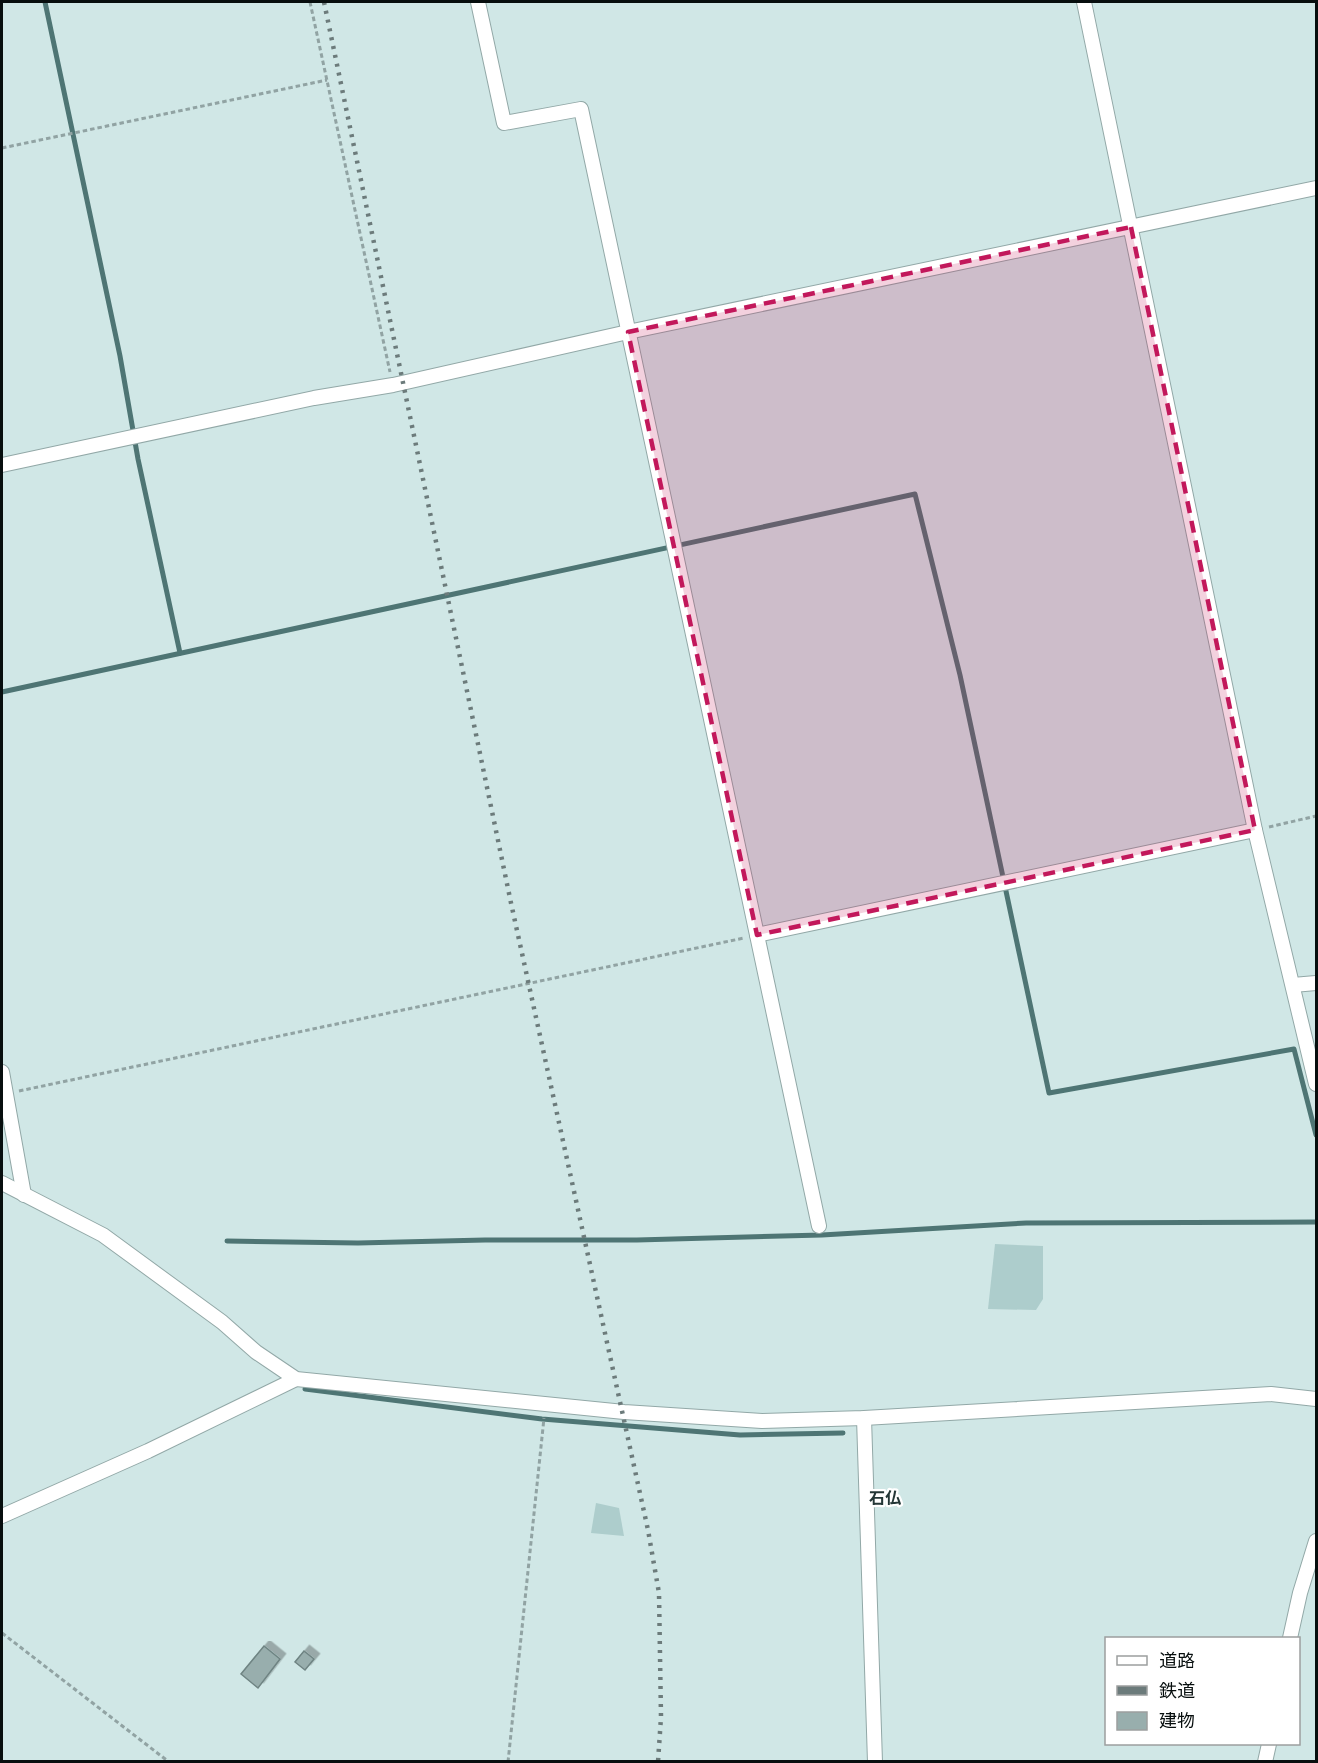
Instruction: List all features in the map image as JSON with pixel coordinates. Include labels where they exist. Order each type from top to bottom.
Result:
[{"type":"street","points":[[478,2],[504,123],[581,109],[819,1226]]},
{"type":"street","points":[[1084,2],[1255,830],[1317,1084]]},
{"type":"street","points":[[2,465],[315,398],[393,385],[628,332],[1317,188]]},
{"type":"street","points":[[757,935],[1255,830]]},
{"type":"street","points":[[1293,985],[1317,983]]},
{"type":"street","points":[[2,1072],[24,1195]]},
{"type":"street","points":[[2,1183],[103,1235],[222,1322],[256,1352],[296,1379],[624,1412],[762,1421],[864,1418],[1271,1394],[1317,1399]]},
{"type":"street","points":[[2,1516],[159,1446],[296,1379]]},
{"type":"street","points":[[864,1418],[875,1761]]},
{"type":"street","points":[[1290,1637],[1300,1593],[1317,1541]]},
{"type":"street","points":[[1265,1761],[1269,1745]]},
{"type":"path","points":[[310,2],[393,385]]},
{"type":"path","points":[[2,148],[327,80]]},
{"type":"path","points":[[1255,830],[1317,816]]},
{"type":"path","points":[[6,1094],[757,935]]},
{"type":"path","points":[[508,1761],[546,1404]]},
{"type":"path","points":[[2,1633],[169,1761]]},
{"type":"highlighted area","points":[[1131,227],[1255,830],[757,935],[628,332]]},
{"type":"shaded area","points":[[995,1244],[1043,1246],[1043,1299],[1036,1310],[988,1309]]},
{"type":"shaded area","points":[[596,1503],[619,1508],[624,1536],[591,1533]]},
{"type":"building","points":[[264,1646],[280,1659],[258,1688],[241,1674]]},
{"type":"building","points":[[304,1651],[314,1659],[305,1670],[295,1662]]},
{"type":"waterway","points":[[45,2],[180,653]]},
{"type":"waterway","points":[[2,692],[915,494],[960,675],[1049,1093],[1294,1049],[1316,1135]]},
{"type":"waterway","points":[[227,1241],[358,1243],[637,1240],[822,1235],[1026,1223],[1316,1222]]},
{"type":"waterway","points":[[305,1389],[542,1419],[740,1435],[843,1433]]},
{"type":"railway","points":[[324,2],[511,903],[648,1530],[659,1593],[661,1717],[658,1762]]},
{"type":"district","name":"石仏","points":[[885,1498]]}]
